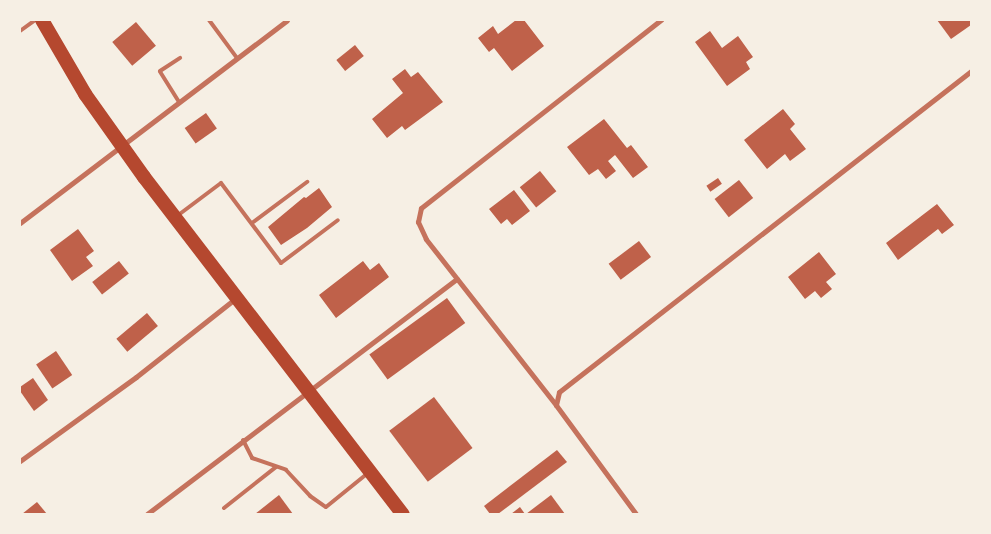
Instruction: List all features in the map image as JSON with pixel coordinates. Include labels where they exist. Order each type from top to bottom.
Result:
[{"type":"highway","points":[[42,20],[85,94],[122,146],[236,298],[403,514]]},
{"type":"street","points":[[20,223],[287,20]]},
{"type":"street","points":[[636,514],[556,405],[426,239],[418,222],[418,214],[421,208],[480,160],[661,20]]},
{"type":"street","points":[[556,405],[559,392],[566,386],[971,71]]},
{"type":"street","points":[[147,514],[458,279]]},
{"type":"street","points":[[20,461],[136,377],[236,298]]},
{"type":"lane","points":[[20,31],[35,20]]},
{"type":"lane","points":[[208,20],[238,58]]},
{"type":"lane","points":[[180,58],[160,71],[180,102]]},
{"type":"lane","points":[[252,223],[307,182]]},
{"type":"lane","points":[[175,217],[221,183],[281,263],[338,220]]},
{"type":"lane","points":[[243,440],[252,458],[286,470],[310,496],[326,507],[370,471]]},
{"type":"lane","points":[[224,508],[276,467]]},
{"type":"building","points":[[516,20],[524,20],[544,46],[512,71],[494,48],[489,52],[478,38],[493,26],[498,34]]},
{"type":"building","points":[[937,20],[971,20],[971,25],[951,39]]},
{"type":"building","points":[[136,22],[156,46],[132,66],[112,42]]},
{"type":"building","points":[[710,31],[722,48],[738,36],[753,57],[746,62],[750,69],[727,86],[695,42]]},
{"type":"building","points":[[355,45],[364,56],[345,71],[336,60]]},
{"type":"building","points":[[405,69],[411,77],[418,72],[443,102],[405,130],[402,126],[387,138],[372,119],[403,93],[392,79]]},
{"type":"building","points":[[783,109],[795,124],[790,129],[806,149],[790,161],[785,154],[767,169],[744,140]]},
{"type":"building","points":[[206,113],[217,129],[196,143],[185,128]]},
{"type":"building","points":[[604,119],[627,148],[631,145],[648,167],[633,178],[615,155],[608,161],[616,171],[606,179],[598,169],[589,175],[567,147]]},
{"type":"building","points":[[540,171],[556,191],[536,208],[520,187]]},
{"type":"building","points":[[718,178],[722,184],[710,192],[706,186]]},
{"type":"building","points":[[739,180],[753,198],[729,217],[715,199]]},
{"type":"building","points":[[319,188],[332,207],[307,228],[281,245],[268,227],[304,197],[306,198]]},
{"type":"building","points":[[514,190],[530,211],[512,225],[507,219],[501,224],[489,209]]},
{"type":"building","points":[[937,204],[954,225],[942,234],[938,229],[898,260],[886,243]]},
{"type":"building","points":[[78,229],[94,251],[86,257],[93,266],[72,281],[50,250]]},
{"type":"building","points":[[639,241],[651,257],[621,280],[609,264]]},
{"type":"building","points":[[819,252],[836,274],[826,282],[832,289],[821,298],[815,291],[805,299],[788,277]]},
{"type":"building","points":[[119,261],[129,274],[102,295],[92,282]]},
{"type":"building","points":[[363,261],[370,270],[379,263],[389,277],[336,318],[319,295]]},
{"type":"building","points":[[447,298],[465,323],[388,380],[369,354]]},
{"type":"building","points":[[147,313],[158,326],[127,352],[116,339]]},
{"type":"building","points":[[56,351],[72,375],[52,388],[36,364]]},
{"type":"building","points":[[33,378],[48,400],[34,411],[20,391],[20,387]]},
{"type":"building","points":[[434,397],[473,448],[428,482],[389,431]]},
{"type":"building","points":[[557,450],[567,462],[498,514],[490,514],[484,506]]},
{"type":"building","points":[[279,495],[293,514],[255,514]]},
{"type":"building","points":[[551,495],[565,514],[526,514]]},
{"type":"building","points":[[37,502],[47,514],[22,514]]},
{"type":"building","points":[[520,507],[525,514],[511,514]]}]
